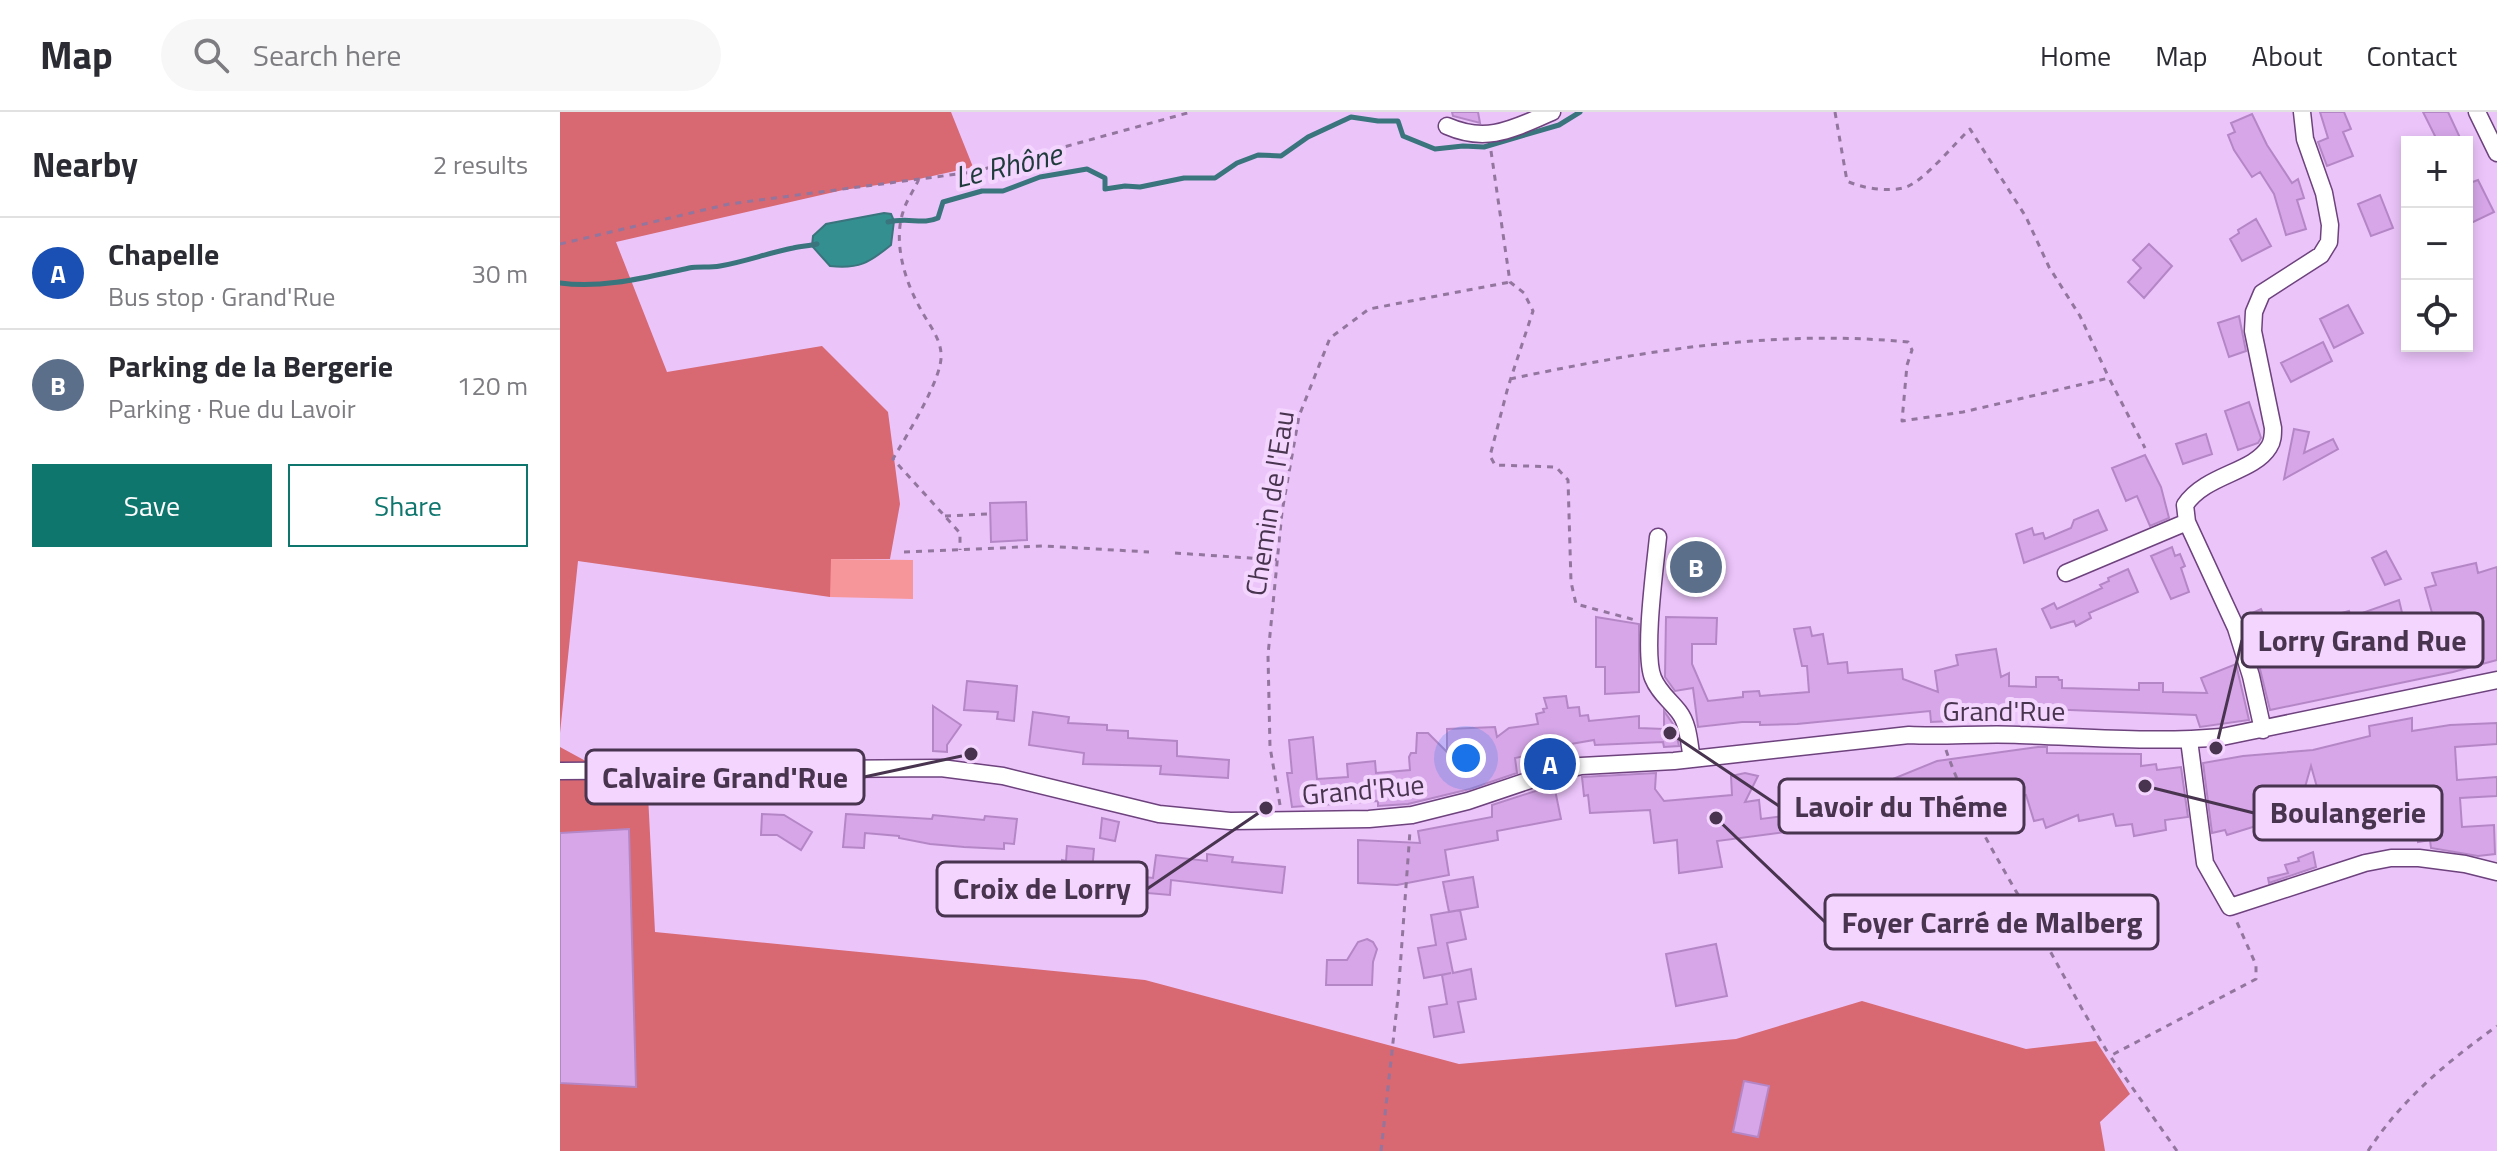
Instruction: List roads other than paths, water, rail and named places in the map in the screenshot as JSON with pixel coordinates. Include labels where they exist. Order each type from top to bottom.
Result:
[{"type":"street","points":[[1447,126],[1466,134],[1489,135],[1552,112]]},
{"type":"street","points":[[2263,730],[2236,628],[2187,522],[2185,505],[2193,493],[2261,457],[2272,444],[2273,428],[2253,331],[2254,312],[2262,293],[2321,255],[2329,242],[2330,225],[2324,193],[2305,139],[2302,112]]},
{"type":"street","points":[[2477,112],[2497,153]]},
{"type":"street","points":[[2066,573],[2187,522]]},
{"type":"street","points":[[1658,537],[1649,653],[1652,677],[1663,697],[1679,712],[1686,724],[1692,759]]},
{"type":"street","name":"Grand'Rue","points":[[560,771],[956,769],[1003,776],[1159,814],[1230,821],[1283,822],[1412,815],[1468,801],[1568,769],[1598,764],[1692,759],[1909,735],[2012,734],[2189,740],[2263,730],[2493,681]]},
{"type":"street","points":[[2189,740],[2205,863],[2230,907],[2365,863],[2391,858],[2465,864],[2497,872]]},
{"type":"waterway","name":"Le Rhône","points":[[888,222],[932,220],[938,218],[943,202],[982,191],[1003,191],[1040,177],[1087,169],[1105,178],[1105,189],[1140,187],[1184,178],[1215,178],[1237,163],[1258,155],[1281,156],[1308,137],[1351,117],[1398,121],[1403,136],[1435,149],[1484,147],[1559,125],[1580,112]]},
{"type":"waterway","name":"Le Rhône","points":[[560,283],[625,281],[689,268],[716,267],[817,244]]},
{"type":"place","name":"Parking de la Bergerie","points":[[1696,567]]},
{"type":"place","name":"Lavoir du Théme","points":[[1670,733]]},
{"type":"place","name":"Lorry Grand Rue","points":[[2216,748]]},
{"type":"place","name":"Calvaire Grand'Rue","points":[[971,754]]},
{"type":"place","name":"Chapelle","points":[[1550,764]]},
{"type":"place","name":"Boulangerie","points":[[2145,786]]},
{"type":"place","name":"Croix de Lorry","points":[[1266,808]]},
{"type":"place","name":"Foyer Carré de Malberg","points":[[1716,818]]}]
